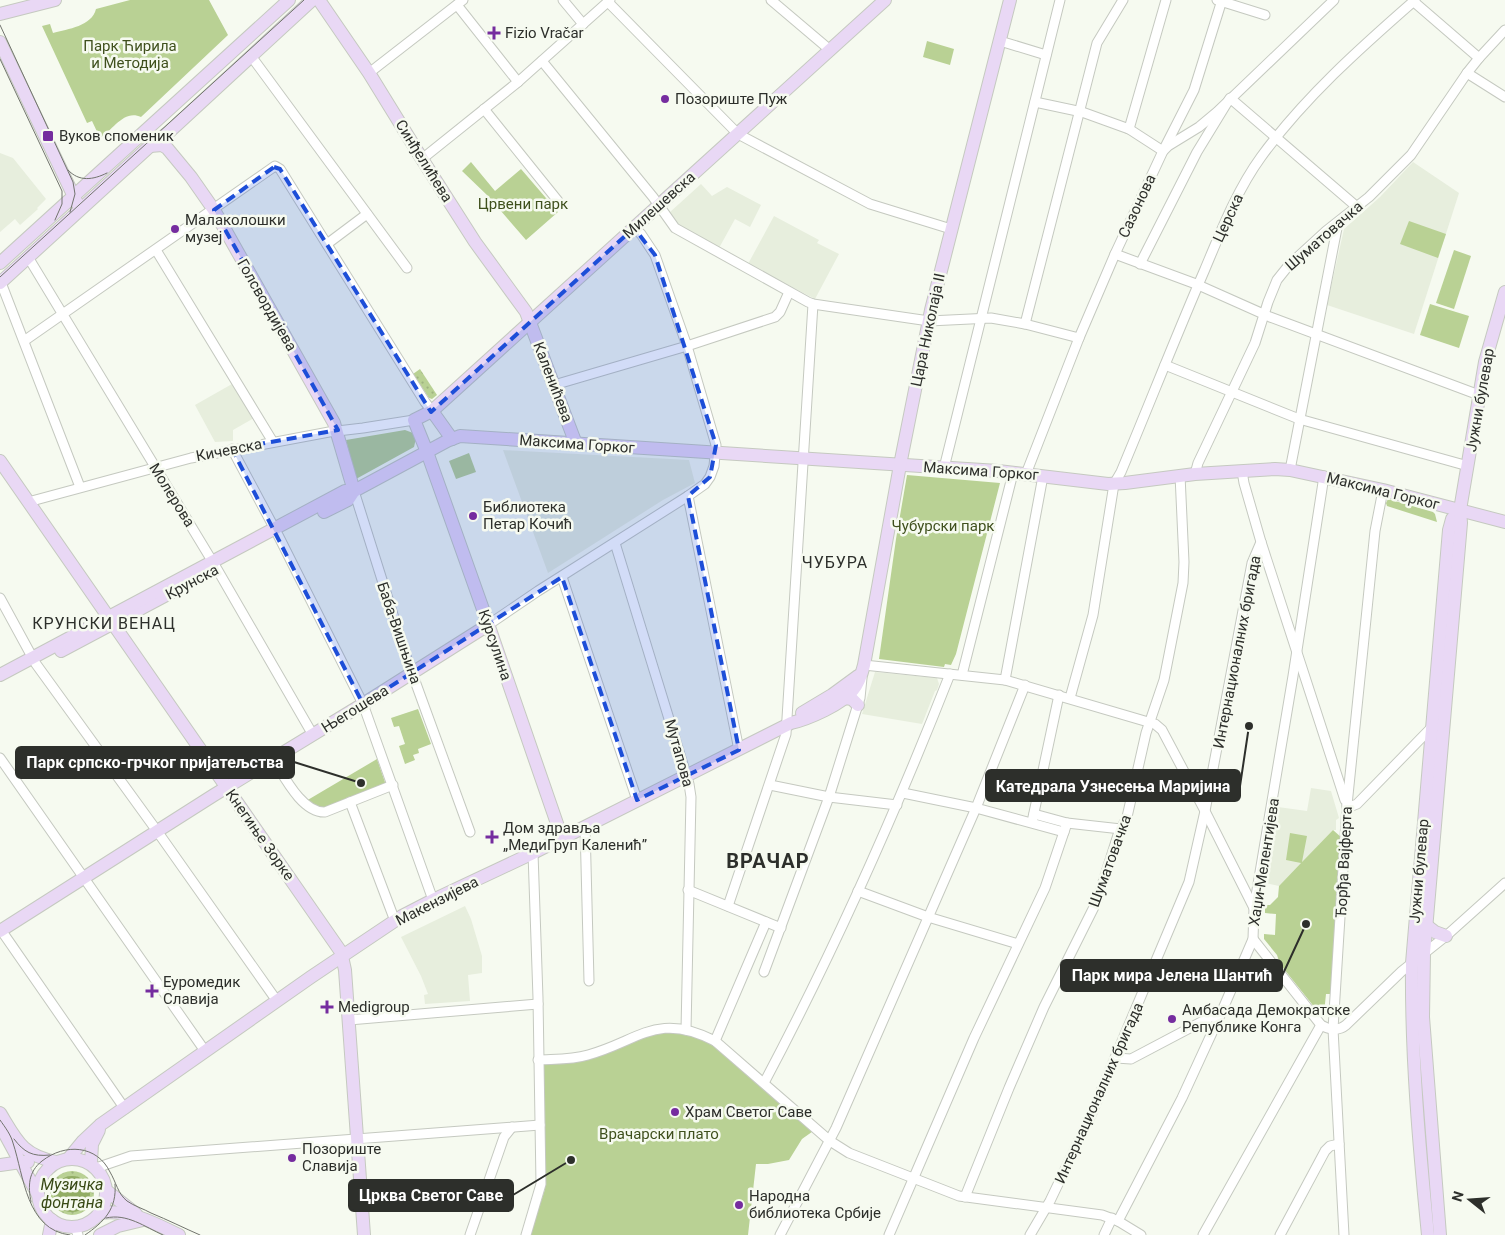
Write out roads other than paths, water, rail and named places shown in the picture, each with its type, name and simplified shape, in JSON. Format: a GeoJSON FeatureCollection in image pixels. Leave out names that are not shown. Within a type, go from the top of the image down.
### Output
{"type":"FeatureCollection","features":[{"type":"Feature","properties":{"kind":"main road"},"geometry":{"type":"LineString","coordinates":[[0,14],[55,0]]}},
{"type":"Feature","properties":{"kind":"main road"},"geometry":{"type":"LineString","coordinates":[[0,263],[288,0]]}},
{"type":"Feature","properties":{"kind":"main road"},"geometry":{"type":"LineString","coordinates":[[0,281],[28,258],[150,146],[170,131],[312,0]]}},
{"type":"Feature","properties":{"kind":"main road","name":"Синђелићева"},"geometry":{"type":"LineString","coordinates":[[320,0],[369,73],[475,242],[526,312],[530,321]]}},
{"type":"Feature","properties":{"kind":"main road","name":"Милешевска"},"geometry":{"type":"LineString","coordinates":[[432,411],[885,0]]}},
{"type":"Feature","properties":{"kind":"main road","name":"Цара Николаја II"},"geometry":{"type":"LineString","coordinates":[[863,669],[900,465],[929,321],[1010,0]]}},
{"type":"Feature","properties":{"kind":"main road"},"geometry":{"type":"LineString","coordinates":[[1,46],[80,210]]}},
{"type":"Feature","properties":{"kind":"main road","name":"Голсвордијева"},"geometry":{"type":"LineString","coordinates":[[150,146],[162,145],[167,148],[191,177],[214,210],[337,431]]}},
{"type":"Feature","properties":{"kind":"main road","name":"Јужни булевар"},"geometry":{"type":"LineString","coordinates":[[1440,1235],[1423,1017],[1424,953],[1461,523],[1460,510],[1489,345],[1505,292]]}},
{"type":"Feature","properties":{"kind":"main road","name":"Каленићева"},"geometry":{"type":"LineString","coordinates":[[530,321],[576,444]]}},
{"type":"Feature","properties":{"kind":"main road"},"geometry":{"type":"LineString","coordinates":[[432,411],[452,439]]}},
{"type":"Feature","properties":{"kind":"main road","name":"Кичевска"},"geometry":{"type":"LineString","coordinates":[[414,420],[432,411]]}},
{"type":"Feature","properties":{"kind":"main road","name":"Курсулина"},"geometry":{"type":"LineString","coordinates":[[414,420],[427,452],[562,838]]}},
{"type":"Feature","properties":{"kind":"main road","name":"Баба-Вишњина"},"geometry":{"type":"LineString","coordinates":[[337,431],[354,491]]}},
{"type":"Feature","properties":{"kind":"main road","name":"Максима Горког"},"geometry":{"type":"LineString","coordinates":[[452,439],[460,436],[716,454],[803,458],[1026,474],[1114,484],[1180,475],[1275,469],[1290,470],[1383,490],[1505,522]]}},
{"type":"Feature","properties":{"kind":"main road","name":"Крунска"},"geometry":{"type":"LineString","coordinates":[[0,675],[34,661],[276,532],[348,500],[354,491],[452,439]]}},
{"type":"Feature","properties":{"kind":"main road","name":"Кнегиње Зорке"},"geometry":{"type":"LineString","coordinates":[[0,461],[339,949],[345,970],[364,1235]]}},
{"type":"Feature","properties":{"kind":"main road","name":"Јужни булевар"},"geometry":{"type":"LineString","coordinates":[[1428,1235],[1414,1064],[1412,963],[1449,527],[1452,519],[1460,510]]}},
{"type":"Feature","properties":{"kind":"main road","name":"Његошева"},"geometry":{"type":"LineString","coordinates":[[0,931],[83,877],[488,625]]}},
{"type":"Feature","properties":{"kind":"main road","name":"Крунска"},"geometry":{"type":"LineString","coordinates":[[0,684],[34,661]]}},
{"type":"Feature","properties":{"kind":"main road","name":"Макензијева"},"geometry":{"type":"LineString","coordinates":[[789,725],[801,713],[832,695],[863,669]]}},
{"type":"Feature","properties":{"kind":"main road","name":"Макензијева"},"geometry":{"type":"LineString","coordinates":[[69,1158],[83,1140],[124,1108],[395,921],[433,900],[533,853],[789,725],[823,711],[845,698],[854,690],[863,669]]}},
{"type":"Feature","properties":{"kind":"main road"},"geometry":{"type":"LineString","coordinates":[[845,698],[852,699],[858,705]]}},
{"type":"Feature","properties":{"kind":"main road"},"geometry":{"type":"LineString","coordinates":[[1426,925],[1435,932],[1446,936]]}},
{"type":"Feature","properties":{"kind":"main road"},"geometry":{"type":"LineString","coordinates":[[0,1113],[20,1145],[36,1156],[53,1164]]}},
{"type":"Feature","properties":{"kind":"main road","name":"Макензијева"},"geometry":{"type":"LineString","coordinates":[[93,1165],[90,1151],[93,1140],[108,1121]]}},
{"type":"Feature","properties":{"kind":"main road"},"geometry":{"type":"LineString","coordinates":[[0,1125],[21,1162],[38,1195],[42,1209],[52,1220],[77,1232],[100,1213],[106,1201],[107,1191],[104,1178],[93,1165],[82,1159],[69,1158],[53,1164],[21,1162],[0,1165]]}},
{"type":"Feature","properties":{"kind":"main road"},"geometry":{"type":"LineString","coordinates":[[0,1165],[8,1155],[11,1144]]}},
{"type":"Feature","properties":{"kind":"main road"},"geometry":{"type":"LineString","coordinates":[[38,1195],[41,1178],[53,1164]]}},
{"type":"Feature","properties":{"kind":"main road"},"geometry":{"type":"LineString","coordinates":[[0,1165],[28,1178]]}},
{"type":"Feature","properties":{"kind":"main road"},"geometry":{"type":"LineString","coordinates":[[107,1191],[141,1218]]}},
{"type":"Feature","properties":{"kind":"main road"},"geometry":{"type":"LineString","coordinates":[[100,1213],[116,1211],[141,1218],[179,1235]]}},
{"type":"Feature","properties":{"kind":"main road"},"geometry":{"type":"LineString","coordinates":[[100,1235],[141,1218]]}},
{"type":"Feature","properties":{"kind":"main road"},"geometry":{"type":"LineString","coordinates":[[49,1235],[52,1220]]}},
{"type":"Feature","properties":{"kind":"street"},"geometry":{"type":"LineString","coordinates":[[563,0],[583,24]]}},
{"type":"Feature","properties":{"kind":"street"},"geometry":{"type":"LineString","coordinates":[[771,0],[830,50]]}},
{"type":"Feature","properties":{"kind":"street"},"geometry":{"type":"LineString","coordinates":[[944,468],[1060,0]]}},
{"type":"Feature","properties":{"kind":"street"},"geometry":{"type":"LineString","coordinates":[[1025,324],[1098,39],[1123,0]]}},
{"type":"Feature","properties":{"kind":"street"},"geometry":{"type":"LineString","coordinates":[[1129,129],[1166,0]]}},
{"type":"Feature","properties":{"kind":"street"},"geometry":{"type":"LineString","coordinates":[[1035,102],[1080,111],[1129,129],[1162,151],[1218,112],[1230,98],[1334,0]]}},
{"type":"Feature","properties":{"kind":"street"},"geometry":{"type":"LineString","coordinates":[[422,159],[542,62],[609,1],[738,134],[870,204],[951,229]]}},
{"type":"Feature","properties":{"kind":"street"},"geometry":{"type":"LineString","coordinates":[[1220,1],[1265,15]]}},
{"type":"Feature","properties":{"kind":"street","name":"Сазонова"},"geometry":{"type":"LineString","coordinates":[[1026,474],[1079,338],[1115,254],[1162,151],[1194,90],[1220,1]]}},
{"type":"Feature","properties":{"kind":"street"},"geometry":{"type":"LineString","coordinates":[[1414,1],[1479,58]]}},
{"type":"Feature","properties":{"kind":"street","name":"Церска"},"geometry":{"type":"LineString","coordinates":[[1070,698],[1093,615],[1114,484],[1121,472],[1198,285],[1241,191],[1260,158],[1348,59],[1414,1]]}},
{"type":"Feature","properties":{"kind":"street"},"geometry":{"type":"LineString","coordinates":[[369,73],[460,2],[518,82]]}},
{"type":"Feature","properties":{"kind":"street","name":"Шуматовачка"},"geometry":{"type":"LineString","coordinates":[[1195,474],[1198,463],[1255,344],[1271,292],[1281,274],[1326,231],[1357,207],[1411,155],[1467,73],[1505,30]]}},
{"type":"Feature","properties":{"kind":"street"},"geometry":{"type":"LineString","coordinates":[[1000,41],[1046,55]]}},
{"type":"Feature","properties":{"kind":"street"},"geometry":{"type":"LineString","coordinates":[[250,56],[407,268]]}},
{"type":"Feature","properties":{"kind":"street"},"geometry":{"type":"LineString","coordinates":[[542,62],[679,232],[789,292],[813,304],[929,321],[982,317],[1025,324],[1079,338]]}},
{"type":"Feature","properties":{"kind":"street"},"geometry":{"type":"LineString","coordinates":[[1467,73],[1505,97]]}},
{"type":"Feature","properties":{"kind":"street"},"geometry":{"type":"LineString","coordinates":[[1230,98],[1357,207]]}},
{"type":"Feature","properties":{"kind":"street"},"geometry":{"type":"LineString","coordinates":[[1140,264],[1197,152],[1230,98]]}},
{"type":"Feature","properties":{"kind":"street"},"geometry":{"type":"LineString","coordinates":[[484,109],[558,200]]}},
{"type":"Feature","properties":{"kind":"street"},"geometry":{"type":"LineString","coordinates":[[24,342],[274,167],[280,169],[432,411]]}},
{"type":"Feature","properties":{"kind":"street"},"geometry":{"type":"LineString","coordinates":[[327,244],[367,214]]}},
{"type":"Feature","properties":{"kind":"street"},"geometry":{"type":"LineString","coordinates":[[1290,470],[1338,223]]}},
{"type":"Feature","properties":{"kind":"street"},"geometry":{"type":"LineString","coordinates":[[634,228],[641,234],[655,255],[687,346],[716,445],[716,454]]}},
{"type":"Feature","properties":{"kind":"street"},"geometry":{"type":"LineString","coordinates":[[156,250],[273,442]]}},
{"type":"Feature","properties":{"kind":"street"},"geometry":{"type":"LineString","coordinates":[[1115,254],[1198,285],[1264,314],[1479,396]]}},
{"type":"Feature","properties":{"kind":"street","name":"Молерова"},"geometry":{"type":"LineString","coordinates":[[28,258],[64,315],[154,468],[215,565],[313,735]]}},
{"type":"Feature","properties":{"kind":"street"},"geometry":{"type":"LineString","coordinates":[[0,281],[80,487]]}},
{"type":"Feature","properties":{"kind":"street"},"geometry":{"type":"LineString","coordinates":[[554,385],[687,346],[775,316],[780,312],[789,292]]}},
{"type":"Feature","properties":{"kind":"street"},"geometry":{"type":"LineString","coordinates":[[728,906],[789,725],[813,304]]}},
{"type":"Feature","properties":{"kind":"street"},"geometry":{"type":"LineString","coordinates":[[1165,365],[1299,419],[1468,466]]}},
{"type":"Feature","properties":{"kind":"street","name":"Кичевска"},"geometry":{"type":"LineString","coordinates":[[28,502],[191,458],[337,431],[414,420]]}},
{"type":"Feature","properties":{"kind":"street"},"geometry":{"type":"LineString","coordinates":[[232,450],[276,532],[363,704],[433,900]]}},
{"type":"Feature","properties":{"kind":"street","name":"Његошева"},"geometry":{"type":"LineString","coordinates":[[488,625],[704,484],[710,478],[714,468],[716,454]]}},
{"type":"Feature","properties":{"kind":"street"},"geometry":{"type":"LineString","coordinates":[[1242,471],[1261,542],[1347,805],[1357,804],[1432,727]]}},
{"type":"Feature","properties":{"kind":"street"},"geometry":{"type":"LineString","coordinates":[[962,675],[1013,473]]}},
{"type":"Feature","properties":{"kind":"street","name":"Шуматовачка"},"geometry":{"type":"LineString","coordinates":[[965,1197],[1044,1007],[1097,901],[1121,830],[1128,817],[1150,721],[1164,680],[1184,573],[1180,475]]}},
{"type":"Feature","properties":{"kind":"street"},"geometry":{"type":"LineString","coordinates":[[1005,680],[1043,476]]}},
{"type":"Feature","properties":{"kind":"street","name":"Хаџи-Мелентијева"},"geometry":{"type":"LineString","coordinates":[[1104,1235],[1115,1220],[1182,1098],[1253,939],[1254,908],[1324,476]]}},
{"type":"Feature","properties":{"kind":"street","name":"Ђорђа Вајферта"},"geometry":{"type":"LineString","coordinates":[[1344,1235],[1333,1029],[1347,805],[1371,564],[1383,490]]}},
{"type":"Feature","properties":{"kind":"street","name":"Баба-Вишњина"},"geometry":{"type":"LineString","coordinates":[[354,491],[382,585],[470,832]]}},
{"type":"Feature","properties":{"kind":"street"},"geometry":{"type":"LineString","coordinates":[[688,496],[739,750]]}},
{"type":"Feature","properties":{"kind":"street","name":"Интернационалних бригада"},"geometry":{"type":"LineString","coordinates":[[1030,1235],[1047,1207],[1091,1115],[1189,882],[1205,811],[1252,563],[1261,542]]}},
{"type":"Feature","properties":{"kind":"street","name":"Мутапова"},"geometry":{"type":"LineString","coordinates":[[615,543],[687,776],[691,797],[686,1030]]}},
{"type":"Feature","properties":{"kind":"street"},"geometry":{"type":"LineString","coordinates":[[562,577],[637,800]]}},
{"type":"Feature","properties":{"kind":"street"},"geometry":{"type":"LineString","coordinates":[[0,598],[34,661],[277,1001]]}},
{"type":"Feature","properties":{"kind":"street"},"geometry":{"type":"LineString","coordinates":[[764,972],[829,797],[862,690],[863,669],[950,674],[1005,680],[1150,721],[1162,730],[1254,908]]}},
{"type":"Feature","properties":{"kind":"street"},"geometry":{"type":"LineString","coordinates":[[764,1083],[827,959],[903,793],[950,674]]}},
{"type":"Feature","properties":{"kind":"street"},"geometry":{"type":"LineString","coordinates":[[780,1235],[830,1141],[976,808],[1025,685]]}},
{"type":"Feature","properties":{"kind":"street"},"geometry":{"type":"LineString","coordinates":[[1033,818],[1059,695]]}},
{"type":"Feature","properties":{"kind":"street"},"geometry":{"type":"LineString","coordinates":[[0,758],[206,1051]]}},
{"type":"Feature","properties":{"kind":"street"},"geometry":{"type":"LineString","coordinates":[[273,759],[300,800],[319,812],[325,812],[393,786]]}},
{"type":"Feature","properties":{"kind":"street"},"geometry":{"type":"LineString","coordinates":[[770,785],[829,797],[897,805]]}},
{"type":"Feature","properties":{"kind":"street"},"geometry":{"type":"LineString","coordinates":[[903,793],[1033,818],[1065,827],[1121,830]]}},
{"type":"Feature","properties":{"kind":"street"},"geometry":{"type":"LineString","coordinates":[[350,802],[395,921]]}},
{"type":"Feature","properties":{"kind":"street"},"geometry":{"type":"LineString","coordinates":[[586,826],[589,981]]}},
{"type":"Feature","properties":{"kind":"street"},"geometry":{"type":"LineString","coordinates":[[889,1235],[974,1038],[1045,888],[1065,827]]}},
{"type":"Feature","properties":{"kind":"street"},"geometry":{"type":"LineString","coordinates":[[526,1235],[540,1189],[538,1004],[533,853]]}},
{"type":"Feature","properties":{"kind":"street"},"geometry":{"type":"LineString","coordinates":[[1253,939],[1321,1025],[1333,1029],[1343,1027],[1412,963],[1446,936],[1505,883]]}},
{"type":"Feature","properties":{"kind":"street"},"geometry":{"type":"LineString","coordinates":[[688,890],[781,928]]}},
{"type":"Feature","properties":{"kind":"street"},"geometry":{"type":"LineString","coordinates":[[858,891],[928,916],[1018,944]]}},
{"type":"Feature","properties":{"kind":"street"},"geometry":{"type":"LineString","coordinates":[[715,1041],[766,922]]}},
{"type":"Feature","properties":{"kind":"street"},"geometry":{"type":"LineString","coordinates":[[0,931],[124,1108]]}},
{"type":"Feature","properties":{"kind":"street"},"geometry":{"type":"LineString","coordinates":[[349,1020],[538,1004]]}},
{"type":"Feature","properties":{"kind":"street"},"geometry":{"type":"LineString","coordinates":[[1116,1058],[1131,1059],[1222,1011]]}},
{"type":"Feature","properties":{"kind":"street"},"geometry":{"type":"LineString","coordinates":[[1321,1025],[1328,1024],[1334,1018],[1338,1024],[1346,1025]]}},
{"type":"Feature","properties":{"kind":"street"},"geometry":{"type":"LineString","coordinates":[[1202,1235],[1321,1025]]}},
{"type":"Feature","properties":{"kind":"street"},"geometry":{"type":"LineString","coordinates":[[538,1060],[587,1056],[653,1030],[672,1028],[686,1030],[715,1041],[830,1141],[849,1153],[965,1197],[1091,1213],[1115,1220],[1141,1235]]}},
{"type":"Feature","properties":{"kind":"street"},"geometry":{"type":"LineString","coordinates":[[93,1165],[131,1156],[540,1125]]}},
{"type":"Feature","properties":{"kind":"street"},"geometry":{"type":"LineString","coordinates":[[470,1235],[504,1138],[512,1127]]}},
{"type":"Feature","properties":{"kind":"street"},"geometry":{"type":"LineString","coordinates":[[495,1128],[500,1131],[504,1138]]}},
{"type":"Feature","properties":{"kind":"street"},"geometry":{"type":"LineString","coordinates":[[1280,1235],[1325,1151],[1330,1146],[1339,1144]]}},
{"type":"Feature","properties":{"kind":"water","name":"Музичка фонтана"},"geometry":{"type":"Polygon","coordinates":[[[72,1176],[79,1177],[85,1181],[89,1187],[89,1201],[85,1207],[79,1211],[72,1212],[65,1211],[59,1207],[55,1201],[54,1194],[55,1187],[59,1181],[65,1177],[72,1176]]]}},
{"type":"Feature","properties":{"kind":"tram line"},"geometry":{"type":"LineString","coordinates":[[0,277],[304,0]]}},
{"type":"Feature","properties":{"kind":"tram line"},"geometry":{"type":"LineString","coordinates":[[0,25],[73,182],[75,194],[70,212]]}},
{"type":"Feature","properties":{"kind":"tram line"},"geometry":{"type":"LineString","coordinates":[[0,59],[62,191],[62,204],[55,220]]}},
{"type":"Feature","properties":{"kind":"tram line"},"geometry":{"type":"LineString","coordinates":[[68,170],[77,177],[86,179],[107,173]]}},
{"type":"Feature","properties":{"kind":"tram line"},"geometry":{"type":"LineString","coordinates":[[0,1120],[12,1140],[24,1185],[29,1200],[36,1212],[44,1223],[55,1231],[70,1235]]}},
{"type":"Feature","properties":{"kind":"tram line"},"geometry":{"type":"LineString","coordinates":[[14,1139],[29,1153],[50,1155]]}},
{"type":"Feature","properties":{"kind":"tram line"},"geometry":{"type":"LineString","coordinates":[[31,1202],[30,1180],[37,1165],[60,1151],[80,1150],[97,1156],[104,1163],[119,1191],[127,1201],[200,1235]]}},
{"type":"Feature","properties":{"kind":"tram line"},"geometry":{"type":"LineString","coordinates":[[85,1235],[108,1214],[114,1201],[115,1184]]}},
{"type":"Feature","properties":{"kind":"tram line"},"geometry":{"type":"LineString","coordinates":[[106,1218],[121,1217],[129,1219],[163,1235]]}},
{"type":"Feature","properties":{"kind":"place","name":"Fizio Vračar"},"geometry":{"type":"Point","coordinates":[494,33]}},
{"type":"Feature","properties":{"kind":"place","name":"Позориште Пуж"},"geometry":{"type":"Point","coordinates":[665,99]}},
{"type":"Feature","properties":{"kind":"place","name":"Вуков споменик"},"geometry":{"type":"Point","coordinates":[48,136]}},
{"type":"Feature","properties":{"kind":"place","name":"Малаколошки музеј"},"geometry":{"type":"Point","coordinates":[175,229]}},
{"type":"Feature","properties":{"kind":"place","name":"Библиотека Петар Кочић"},"geometry":{"type":"Point","coordinates":[473,516]}},
{"type":"Feature","properties":{"kind":"place","name":"Катедрала Узнесења Маријина"},"geometry":{"type":"Point","coordinates":[1249,726]}},
{"type":"Feature","properties":{"kind":"place","name":"Парк српско-грчког пријатељства"},"geometry":{"type":"Point","coordinates":[361,783]}},
{"type":"Feature","properties":{"kind":"place","name":"Дом здравља „МедиГруп Каленић”"},"geometry":{"type":"Point","coordinates":[492,837]}},
{"type":"Feature","properties":{"kind":"place","name":"Парк мира Јелена Шантић"},"geometry":{"type":"Point","coordinates":[1306,924]}},
{"type":"Feature","properties":{"kind":"place","name":"Еуромедик Славија"},"geometry":{"type":"Point","coordinates":[152,991]}},
{"type":"Feature","properties":{"kind":"place","name":"Medigroup"},"geometry":{"type":"Point","coordinates":[327,1007]}},
{"type":"Feature","properties":{"kind":"place","name":"Амбасада Демократске Републике Конга"},"geometry":{"type":"Point","coordinates":[1172,1019]}},
{"type":"Feature","properties":{"kind":"place","name":"Храм Светог Саве"},"geometry":{"type":"Point","coordinates":[675,1112]}},
{"type":"Feature","properties":{"kind":"place","name":"Позориште Славија"},"geometry":{"type":"Point","coordinates":[292,1158]}},
{"type":"Feature","properties":{"kind":"place","name":"Црква Светог Саве"},"geometry":{"type":"Point","coordinates":[571,1160]}},
{"type":"Feature","properties":{"kind":"place","name":"Народна библиотека Србије"},"geometry":{"type":"Point","coordinates":[739,1205]}},
{"type":"Feature","properties":{"kind":"district","name":"ЧУБУРА"},"geometry":{"type":"Point","coordinates":[835,562]}},
{"type":"Feature","properties":{"kind":"district","name":"КРУНСКИ ВЕНАЦ"},"geometry":{"type":"Point","coordinates":[104,623]}},
{"type":"Feature","properties":{"kind":"district","name":"ВРАЧАР"},"geometry":{"type":"Point","coordinates":[768,861]}},
{"type":"Feature","properties":{"kind":"park label","name":"Парк Ћирила и Методија"},"geometry":{"type":"Point","coordinates":[130,54]}},
{"type":"Feature","properties":{"kind":"park label","name":"Црвени парк"},"geometry":{"type":"Point","coordinates":[523,204]}},
{"type":"Feature","properties":{"kind":"park label","name":"Чубурски парк"},"geometry":{"type":"Point","coordinates":[943,526]}},
{"type":"Feature","properties":{"kind":"park label","name":"Врачарски плато"},"geometry":{"type":"Point","coordinates":[659,1134]}}]}
